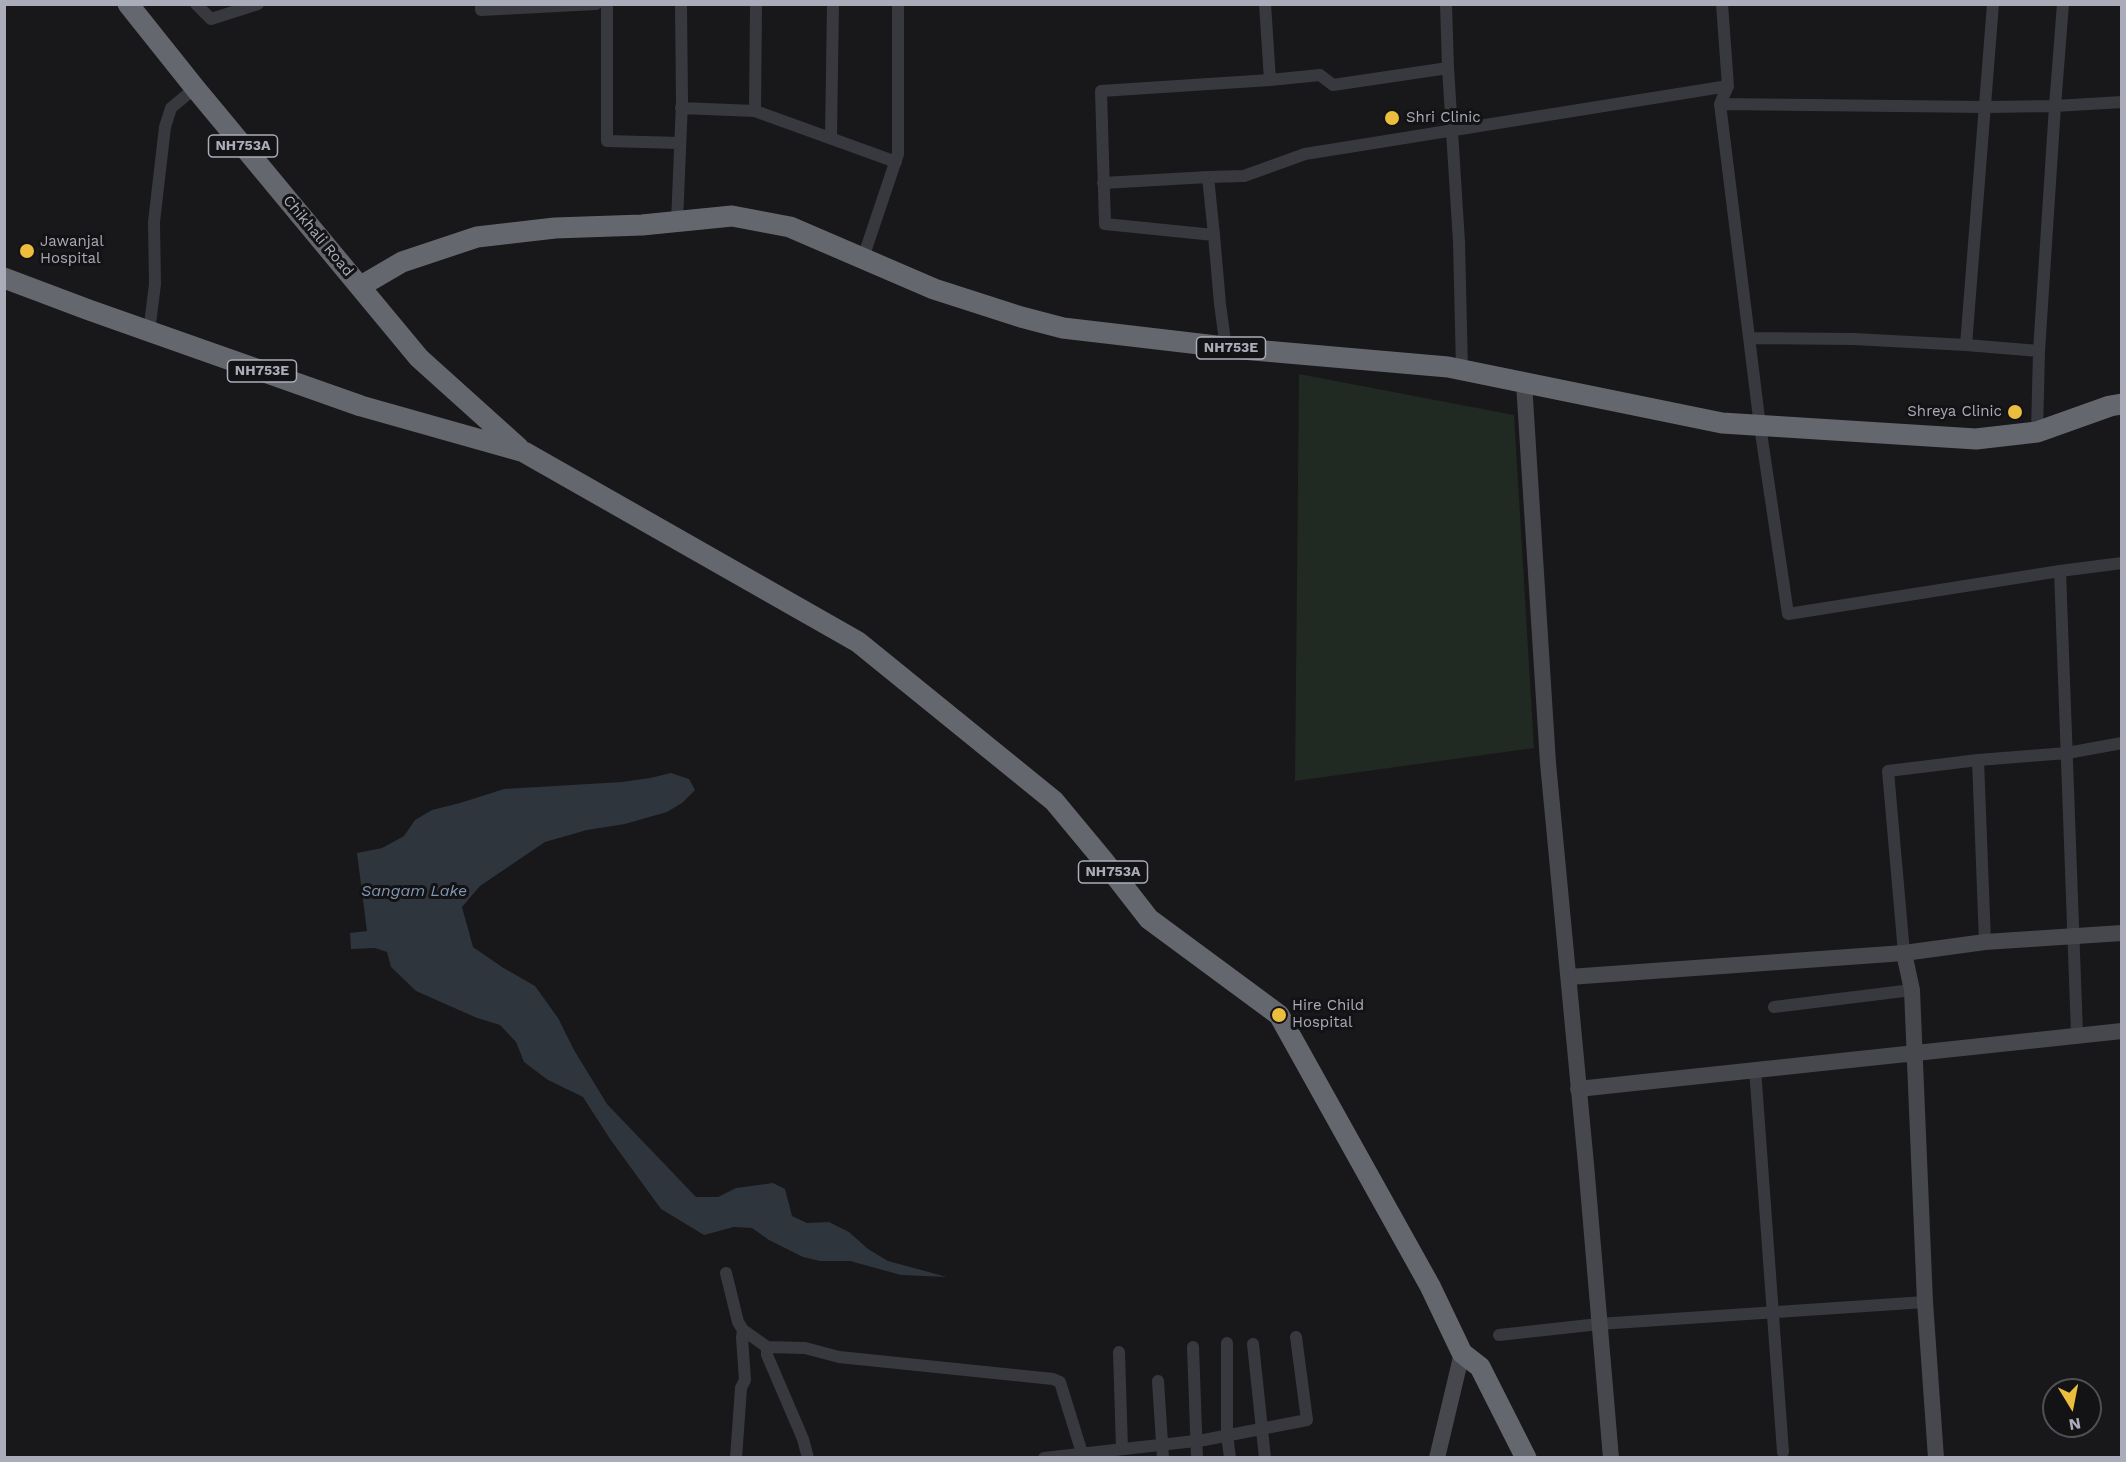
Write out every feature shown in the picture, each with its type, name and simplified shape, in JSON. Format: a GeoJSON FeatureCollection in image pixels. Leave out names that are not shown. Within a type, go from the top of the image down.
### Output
{"type":"FeatureCollection","features":[{"type":"Feature","properties":{"kind":"highway","name":"Chikhali Road"},"geometry":{"type":"LineString","coordinates":[[128,4],[419,358],[524,452]]}},
{"type":"Feature","properties":{"kind":"highway","name":"NH753E"},"geometry":{"type":"LineString","coordinates":[[361,286],[402,262],[477,237],[555,228],[642,225],[732,216],[790,227],[934,289],[1063,328],[1226,348],[1462,370],[1722,423],[1976,439],[2037,432],[2121,404]]}},
{"type":"Feature","properties":{"kind":"highway","name":"NH753E"},"geometry":{"type":"LineString","coordinates":[[4,278],[149,332],[361,406],[524,452]]}},
{"type":"Feature","properties":{"kind":"highway","name":"NH753A"},"geometry":{"type":"LineString","coordinates":[[524,452],[858,642],[1054,801],[1149,919],[1279,1016],[1430,1286],[1462,1353],[1480,1367],[1526,1458]]}},
{"type":"Feature","properties":{"kind":"street"},"geometry":{"type":"LineString","coordinates":[[196,4],[211,19],[258,4]]}},
{"type":"Feature","properties":{"kind":"street"},"geometry":{"type":"LineString","coordinates":[[481,4],[481,10],[596,4]]}},
{"type":"Feature","properties":{"kind":"street"},"geometry":{"type":"LineString","coordinates":[[607,4],[607,141],[680,143]]}},
{"type":"Feature","properties":{"kind":"street"},"geometry":{"type":"LineString","coordinates":[[677,222],[681,108],[681,4]]}},
{"type":"Feature","properties":{"kind":"street"},"geometry":{"type":"LineString","coordinates":[[755,111],[756,4]]}},
{"type":"Feature","properties":{"kind":"street"},"geometry":{"type":"LineString","coordinates":[[831,138],[833,4]]}},
{"type":"Feature","properties":{"kind":"street"},"geometry":{"type":"LineString","coordinates":[[863,258],[898,154],[898,4]]}},
{"type":"Feature","properties":{"kind":"street"},"geometry":{"type":"LineString","coordinates":[[1264,4],[1270,80]]}},
{"type":"Feature","properties":{"kind":"street"},"geometry":{"type":"LineString","coordinates":[[1446,4],[1459,242],[1462,370]]}},
{"type":"Feature","properties":{"kind":"street"},"geometry":{"type":"LineString","coordinates":[[1722,4],[1728,86],[1720,104],[1760,426],[1788,614],[2121,563]]}},
{"type":"Feature","properties":{"kind":"street"},"geometry":{"type":"LineString","coordinates":[[1966,345],[1993,4]]}},
{"type":"Feature","properties":{"kind":"street"},"geometry":{"type":"LineString","coordinates":[[2037,432],[2039,351],[2063,4]]}},
{"type":"Feature","properties":{"kind":"street"},"geometry":{"type":"LineString","coordinates":[[1214,235],[1105,224],[1101,91],[1320,75],[1333,85],[1448,68]]}},
{"type":"Feature","properties":{"kind":"street"},"geometry":{"type":"LineString","coordinates":[[1103,183],[1244,176],[1305,154],[1728,86]]}},
{"type":"Feature","properties":{"kind":"street"},"geometry":{"type":"LineString","coordinates":[[149,332],[155,284],[154,222],[165,128],[171,108],[195,88]]}},
{"type":"Feature","properties":{"kind":"street"},"geometry":{"type":"LineString","coordinates":[[1720,104],[1986,107],[2121,102]]}},
{"type":"Feature","properties":{"kind":"street"},"geometry":{"type":"LineString","coordinates":[[681,108],[755,111],[896,162]]}},
{"type":"Feature","properties":{"kind":"street"},"geometry":{"type":"LineString","coordinates":[[1208,177],[1226,348]]}},
{"type":"Feature","properties":{"kind":"street"},"geometry":{"type":"LineString","coordinates":[[1749,338],[1854,339],[2039,351]]}},
{"type":"Feature","properties":{"kind":"street"},"geometry":{"type":"LineString","coordinates":[[1524,383],[1548,763],[1611,1458]]}},
{"type":"Feature","properties":{"kind":"street"},"geometry":{"type":"LineString","coordinates":[[2060,571],[2077,1034]]}},
{"type":"Feature","properties":{"kind":"street"},"geometry":{"type":"LineString","coordinates":[[1936,1458],[1925,1302],[1912,990],[1904,953],[1888,771],[1978,760],[2067,753],[2121,743]]}},
{"type":"Feature","properties":{"kind":"street"},"geometry":{"type":"LineString","coordinates":[[1978,760],[1985,942]]}},
{"type":"Feature","properties":{"kind":"street"},"geometry":{"type":"LineString","coordinates":[[1569,977],[1904,953],[1985,942],[2121,933]]}},
{"type":"Feature","properties":{"kind":"street"},"geometry":{"type":"LineString","coordinates":[[1774,1007],[1912,990]]}},
{"type":"Feature","properties":{"kind":"street"},"geometry":{"type":"LineString","coordinates":[[1578,1089],[2121,1031]]}},
{"type":"Feature","properties":{"kind":"street"},"geometry":{"type":"LineString","coordinates":[[1755,1069],[1783,1452]]}},
{"type":"Feature","properties":{"kind":"street"},"geometry":{"type":"LineString","coordinates":[[726,1273],[738,1322],[743,1330],[766,1347],[805,1348],[839,1357],[1053,1379],[1060,1382],[1082,1453]]}},
{"type":"Feature","properties":{"kind":"street"},"geometry":{"type":"LineString","coordinates":[[1499,1335],[1599,1324],[1925,1302]]}},
{"type":"Feature","properties":{"kind":"street"},"geometry":{"type":"LineString","coordinates":[[736,1458],[741,1388],[745,1380],[743,1330]]}},
{"type":"Feature","properties":{"kind":"street"},"geometry":{"type":"LineString","coordinates":[[1044,1458],[1122,1449],[1162,1451],[1195,1441],[1307,1420],[1296,1337]]}},
{"type":"Feature","properties":{"kind":"street"},"geometry":{"type":"LineString","coordinates":[[1227,1343],[1227,1435],[1230,1458]]}},
{"type":"Feature","properties":{"kind":"street"},"geometry":{"type":"LineString","coordinates":[[1253,1344],[1265,1458]]}},
{"type":"Feature","properties":{"kind":"street"},"geometry":{"type":"LineString","coordinates":[[766,1347],[767,1355],[803,1439],[808,1458]]}},
{"type":"Feature","properties":{"kind":"street"},"geometry":{"type":"LineString","coordinates":[[1193,1347],[1197,1458]]}},
{"type":"Feature","properties":{"kind":"street"},"geometry":{"type":"LineString","coordinates":[[1119,1352],[1122,1449]]}},
{"type":"Feature","properties":{"kind":"street"},"geometry":{"type":"LineString","coordinates":[[1437,1458],[1462,1353]]}},
{"type":"Feature","properties":{"kind":"street"},"geometry":{"type":"LineString","coordinates":[[1158,1381],[1162,1451]]}},
{"type":"Feature","properties":{"kind":"shaded area"},"geometry":{"type":"Polygon","coordinates":[[[1299,374],[1514,415],[1534,748],[1295,781],[1299,374]]]}},
{"type":"Feature","properties":{"kind":"water","name":"Sangam Lake"},"geometry":{"type":"Polygon","coordinates":[[[671,773],[689,779],[695,790],[682,803],[667,812],[545,842],[480,886],[462,907],[473,947],[535,986],[558,1018],[574,1050],[607,1104],[696,1197],[718,1197],[736,1188],[773,1183],[785,1189],[792,1216],[807,1223],[829,1222],[849,1232],[868,1249],[888,1261],[947,1277],[901,1275],[850,1261],[820,1261],[803,1257],[769,1240],[752,1228],[734,1227],[704,1235],[661,1209],[610,1139],[583,1097],[548,1080],[524,1062],[516,1042],[500,1025],[477,1018],[416,991],[391,967],[387,952],[375,948],[351,949],[350,933],[367,931],[357,853],[382,848],[404,836],[415,820],[432,810],[504,789],[622,782],[671,773]]]}},
{"type":"Feature","properties":{"kind":"place","name":"Shri Clinic"},"geometry":{"type":"Point","coordinates":[1392,118]}},
{"type":"Feature","properties":{"kind":"place","name":"Jawanjal Hospital"},"geometry":{"type":"Point","coordinates":[27,251]}},
{"type":"Feature","properties":{"kind":"place","name":"Shreya Clinic"},"geometry":{"type":"Point","coordinates":[2015,412]}},
{"type":"Feature","properties":{"kind":"place","name":"Hire Child Hospital"},"geometry":{"type":"Point","coordinates":[1279,1015]}}]}
